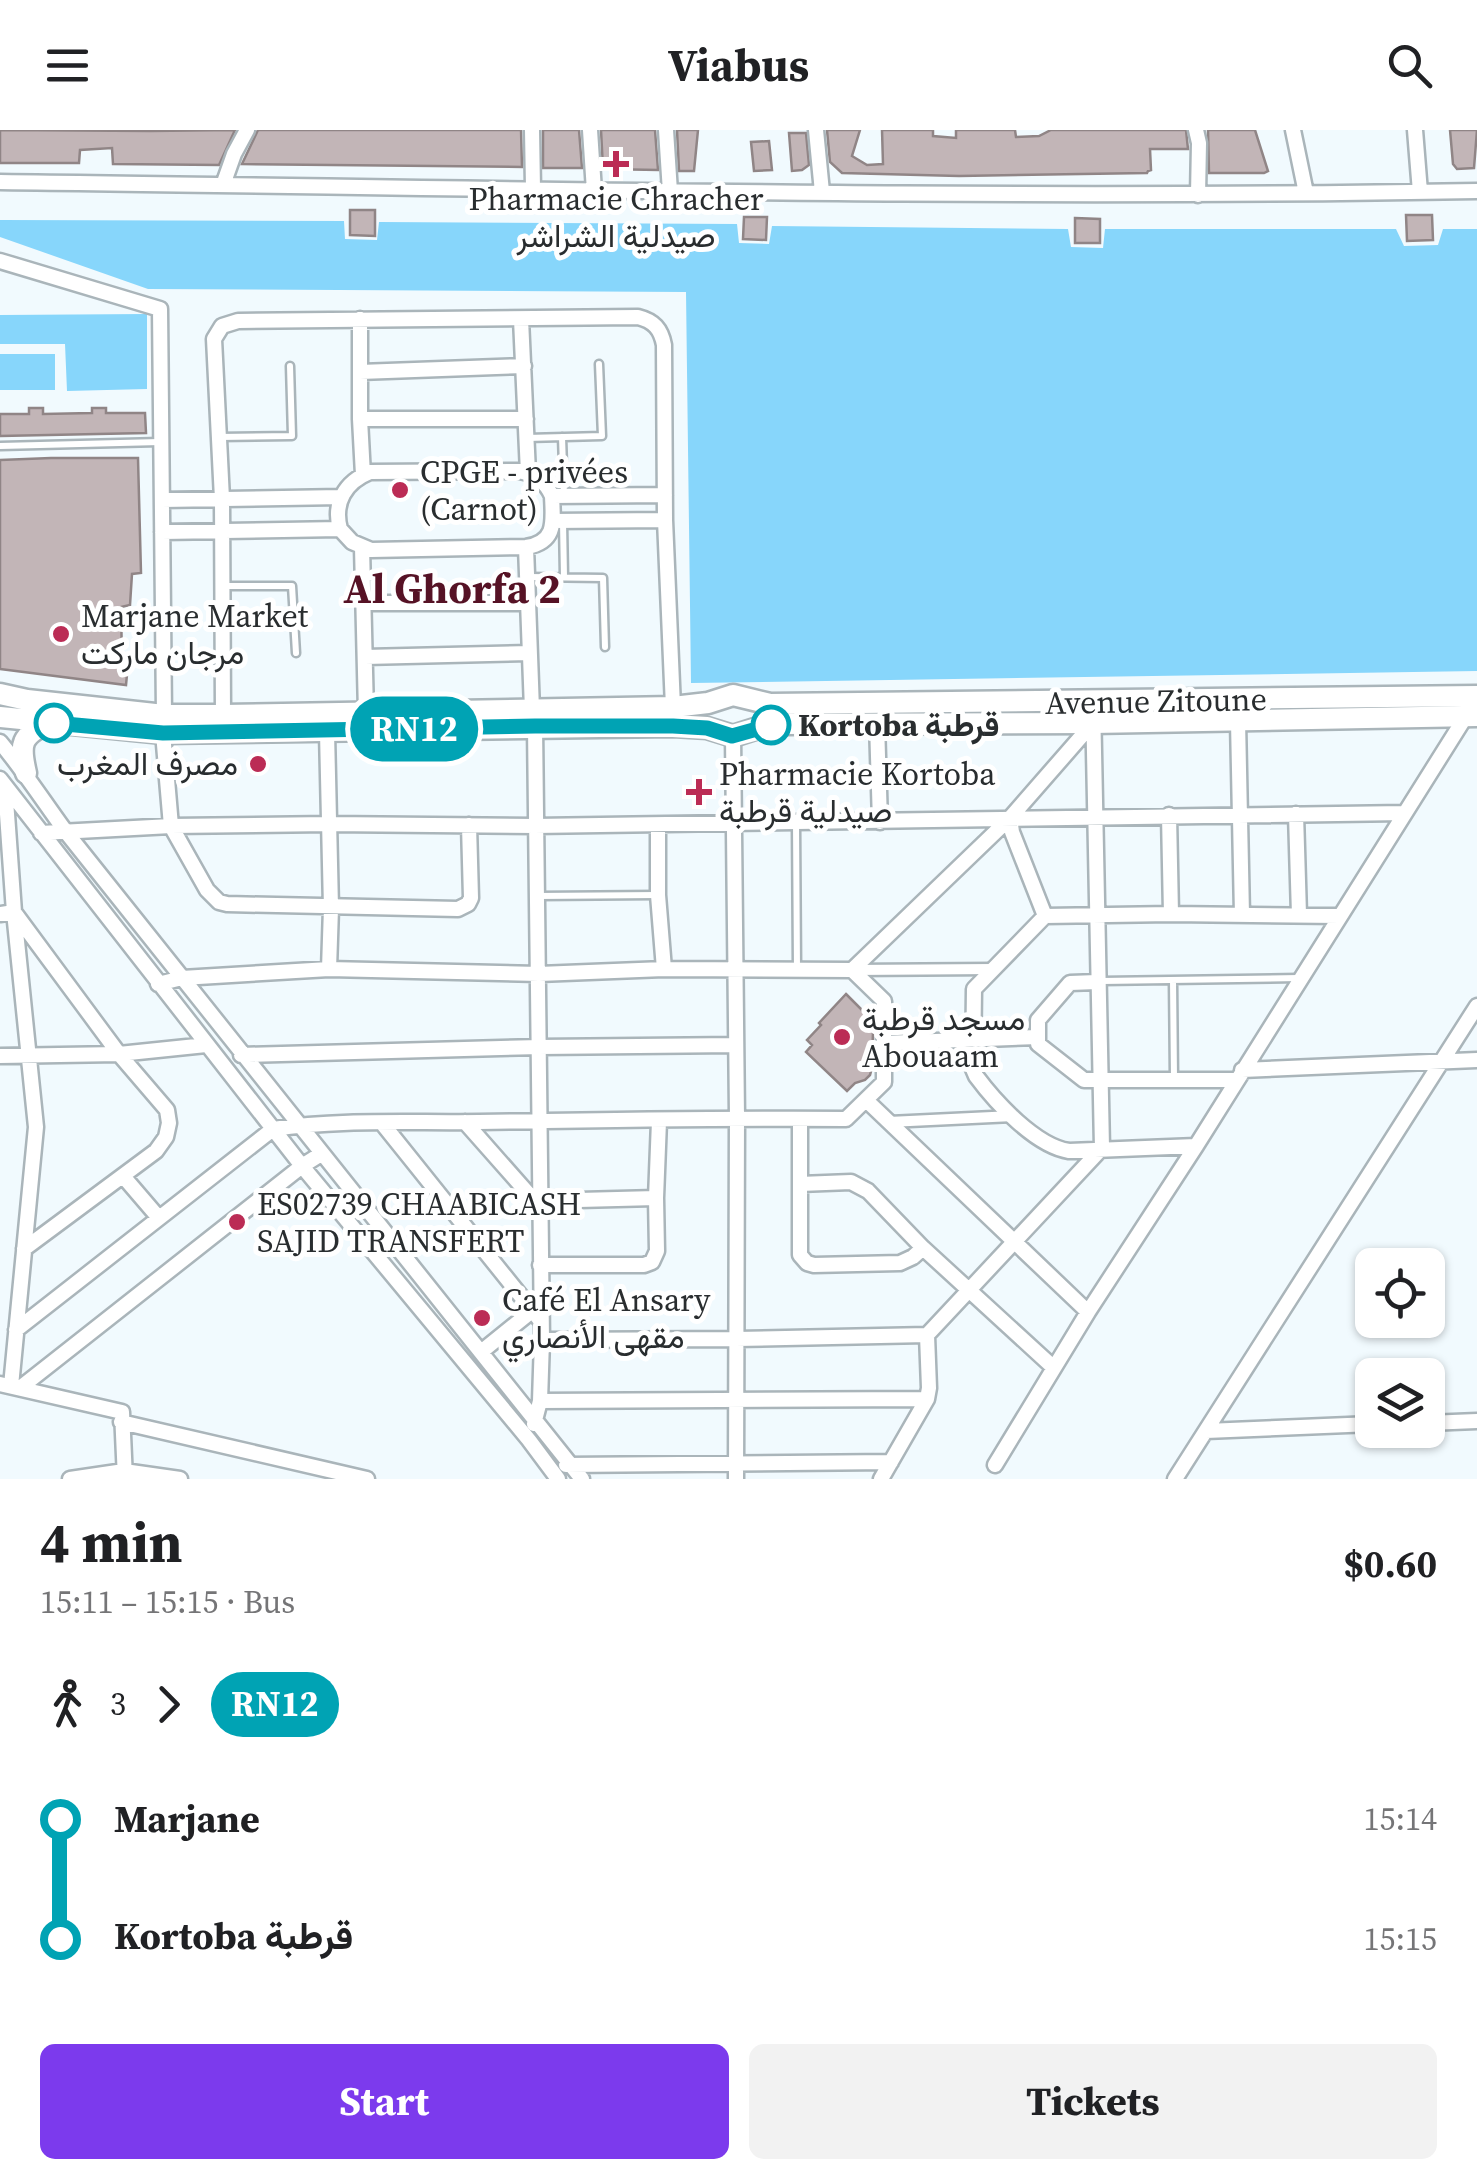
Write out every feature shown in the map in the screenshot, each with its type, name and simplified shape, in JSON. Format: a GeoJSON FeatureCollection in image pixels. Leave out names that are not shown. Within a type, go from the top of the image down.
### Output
{"type":"FeatureCollection","features":[{"type":"Feature","properties":{"kind":"main road","name":"Avenue Zitoune"},"geometry":{"type":"LineString","coordinates":[[0,694],[164,724],[224,715],[366,713],[692,726],[733,733],[771,724],[877,723],[1477,696]]}},
{"type":"Feature","properties":{"kind":"main road","name":"Avenue Zitoune"},"geometry":{"type":"LineString","coordinates":[[0,717],[326,732],[708,703],[730,697],[770,704],[1093,712],[1238,721],[1471,716]]}},
{"type":"Feature","properties":{"kind":"main road"},"geometry":{"type":"LineString","coordinates":[[730,697],[750,705],[753,712],[753,719],[733,733],[716,727],[712,715],[716,703],[730,697]]}},
{"type":"Feature","properties":{"kind":"main road"},"geometry":{"type":"LineString","coordinates":[[26,773],[24,740],[32,730],[50,722]]}},
{"type":"Feature","properties":{"kind":"street"},"geometry":{"type":"LineString","coordinates":[[223,185],[247,130]]}},
{"type":"Feature","properties":{"kind":"street"},"geometry":{"type":"LineString","coordinates":[[532,130],[533,188]]}},
{"type":"Feature","properties":{"kind":"street"},"geometry":{"type":"LineString","coordinates":[[590,130],[594,191]]}},
{"type":"Feature","properties":{"kind":"street"},"geometry":{"type":"LineString","coordinates":[[666,130],[670,192]]}},
{"type":"Feature","properties":{"kind":"street"},"geometry":{"type":"LineString","coordinates":[[816,130],[822,192]]}},
{"type":"Feature","properties":{"kind":"street"},"geometry":{"type":"LineString","coordinates":[[1196,130],[1200,143],[1198,195]]}},
{"type":"Feature","properties":{"kind":"street"},"geometry":{"type":"LineString","coordinates":[[1415,130],[1420,192]]}},
{"type":"Feature","properties":{"kind":"street"},"geometry":{"type":"LineString","coordinates":[[1293,131],[1306,193]]}},
{"type":"Feature","properties":{"kind":"street"},"geometry":{"type":"LineString","coordinates":[[0,182],[1198,195],[1477,189]]}},
{"type":"Feature","properties":{"kind":"street"},"geometry":{"type":"LineString","coordinates":[[0,260],[160,310],[164,724],[172,826],[207,890],[219,902],[240,906],[451,910],[464,907],[471,898],[470,826]]}},
{"type":"Feature","properties":{"kind":"street"},"geometry":{"type":"LineString","coordinates":[[224,715],[222,499],[214,339],[222,326],[238,321],[638,318],[658,329],[664,345],[665,520],[673,706]]}},
{"type":"Feature","properties":{"kind":"street"},"geometry":{"type":"LineString","coordinates":[[360,319],[363,475]]}},
{"type":"Feature","properties":{"kind":"street"},"geometry":{"type":"LineString","coordinates":[[522,319],[528,473]]}},
{"type":"Feature","properties":{"kind":"street"},"geometry":{"type":"LineString","coordinates":[[360,372],[524,366]]}},
{"type":"Feature","properties":{"kind":"street"},"geometry":{"type":"LineString","coordinates":[[360,418],[526,420]]}},
{"type":"Feature","properties":{"kind":"street"},"geometry":{"type":"LineString","coordinates":[[370,472],[528,473],[544,481],[558,496],[558,521],[543,542],[526,547],[370,550],[344,536],[340,529],[337,507],[341,497],[354,480],[370,472]]}},
{"type":"Feature","properties":{"kind":"street"},"geometry":{"type":"LineString","coordinates":[[558,496],[665,495]]}},
{"type":"Feature","properties":{"kind":"street"},"geometry":{"type":"LineString","coordinates":[[162,500],[341,497]]}},
{"type":"Feature","properties":{"kind":"street"},"geometry":{"type":"LineString","coordinates":[[558,521],[665,520]]}},
{"type":"Feature","properties":{"kind":"street"},"geometry":{"type":"LineString","coordinates":[[162,532],[340,529]]}},
{"type":"Feature","properties":{"kind":"street"},"geometry":{"type":"LineString","coordinates":[[362,547],[366,713]]}},
{"type":"Feature","properties":{"kind":"street"},"geometry":{"type":"LineString","coordinates":[[526,547],[534,718],[540,1047],[537,1315],[542,1340],[540,1402],[529,1440]]}},
{"type":"Feature","properties":{"kind":"street"},"geometry":{"type":"LineString","coordinates":[[363,604],[528,603]]}},
{"type":"Feature","properties":{"kind":"street"},"geometry":{"type":"LineString","coordinates":[[365,657],[529,652]]}},
{"type":"Feature","properties":{"kind":"street"},"geometry":{"type":"LineString","coordinates":[[880,1479],[927,1399],[928,1335],[1102,1148],[1093,712]]}},
{"type":"Feature","properties":{"kind":"street"},"geometry":{"type":"LineString","coordinates":[[852,970],[1010,818],[1093,712]]}},
{"type":"Feature","properties":{"kind":"street"},"geometry":{"type":"LineString","coordinates":[[994,1465],[1404,813],[1471,716]]}},
{"type":"Feature","properties":{"kind":"street"},"geometry":{"type":"LineString","coordinates":[[1238,721],[1242,915]]}},
{"type":"Feature","properties":{"kind":"street"},"geometry":{"type":"LineString","coordinates":[[877,723],[880,822]]}},
{"type":"Feature","properties":{"kind":"street"},"geometry":{"type":"LineString","coordinates":[[326,732],[329,969]]}},
{"type":"Feature","properties":{"kind":"street"},"geometry":{"type":"LineString","coordinates":[[733,733],[736,1479]]}},
{"type":"Feature","properties":{"kind":"street"},"geometry":{"type":"LineString","coordinates":[[0,742],[241,1055],[582,1479]]}},
{"type":"Feature","properties":{"kind":"street"},"geometry":{"type":"LineString","coordinates":[[2,782],[273,1130],[558,1479]]}},
{"type":"Feature","properties":{"kind":"street"},"geometry":{"type":"LineString","coordinates":[[2,782],[7,913],[36,1127],[10,1386]]}},
{"type":"Feature","properties":{"kind":"street"},"geometry":{"type":"LineString","coordinates":[[40,833],[172,826],[534,826],[1404,813]]}},
{"type":"Feature","properties":{"kind":"street"},"geometry":{"type":"LineString","coordinates":[[1296,814],[1299,915]]}},
{"type":"Feature","properties":{"kind":"street"},"geometry":{"type":"LineString","coordinates":[[1169,815],[1171,914]]}},
{"type":"Feature","properties":{"kind":"street"},"geometry":{"type":"LineString","coordinates":[[1010,818],[1045,916]]}},
{"type":"Feature","properties":{"kind":"street"},"geometry":{"type":"LineString","coordinates":[[658,824],[664,969]]}},
{"type":"Feature","properties":{"kind":"street"},"geometry":{"type":"LineString","coordinates":[[7,913],[167,1110],[170,1123],[156,1150],[24,1249]]}},
{"type":"Feature","properties":{"kind":"street"},"geometry":{"type":"LineString","coordinates":[[1196,1146],[1070,1151],[1044,1143],[976,1076],[974,989],[1045,916],[1339,916]]}},
{"type":"Feature","properties":{"kind":"street"},"geometry":{"type":"LineString","coordinates":[[158,984],[182,978],[329,969],[539,974],[664,969],[994,969]]}},
{"type":"Feature","properties":{"kind":"street"},"geometry":{"type":"LineString","coordinates":[[16,1330],[273,1130],[382,1123],[846,1119],[884,1082],[884,1001],[852,970]]}},
{"type":"Feature","properties":{"kind":"street"},"geometry":{"type":"LineString","coordinates":[[1097,982],[1070,983],[1038,1020],[1038,1044],[1084,1080],[1174,1079],[1477,1060]]}},
{"type":"Feature","properties":{"kind":"street"},"geometry":{"type":"LineString","coordinates":[[1176,1479],[1477,1006]]}},
{"type":"Feature","properties":{"kind":"street"},"geometry":{"type":"LineString","coordinates":[[885,1043],[1038,1037]]}},
{"type":"Feature","properties":{"kind":"street"},"geometry":{"type":"LineString","coordinates":[[0,1056],[119,1054],[206,1045]]}},
{"type":"Feature","properties":{"kind":"street"},"geometry":{"type":"LineString","coordinates":[[241,1055],[736,1046]]}},
{"type":"Feature","properties":{"kind":"street"},"geometry":{"type":"LineString","coordinates":[[866,1100],[1088,1312]]}},
{"type":"Feature","properties":{"kind":"street"},"geometry":{"type":"LineString","coordinates":[[889,1122],[1013,1116]]}},
{"type":"Feature","properties":{"kind":"street"},"geometry":{"type":"LineString","coordinates":[[800,1119],[800,1255],[814,1265],[900,1264],[923,1248]]}},
{"type":"Feature","properties":{"kind":"street"},"geometry":{"type":"LineString","coordinates":[[540,1266],[644,1266],[652,1262],[658,1251],[659,1121]]}},
{"type":"Feature","properties":{"kind":"street"},"geometry":{"type":"LineString","coordinates":[[465,1122],[540,1204]]}},
{"type":"Feature","properties":{"kind":"street"},"geometry":{"type":"LineString","coordinates":[[382,1123],[537,1315]]}},
{"type":"Feature","properties":{"kind":"street"},"geometry":{"type":"LineString","coordinates":[[10,1386],[321,1154]]}},
{"type":"Feature","properties":{"kind":"street"},"geometry":{"type":"LineString","coordinates":[[123,1176],[159,1218]]}},
{"type":"Feature","properties":{"kind":"street"},"geometry":{"type":"LineString","coordinates":[[800,1184],[842,1182],[860,1186],[1054,1368]]}},
{"type":"Feature","properties":{"kind":"street"},"geometry":{"type":"LineString","coordinates":[[540,1204],[656,1198]]}},
{"type":"Feature","properties":{"kind":"street"},"geometry":{"type":"LineString","coordinates":[[481,1352],[537,1315]]}},
{"type":"Feature","properties":{"kind":"street"},"geometry":{"type":"LineString","coordinates":[[542,1340],[928,1335]]}},
{"type":"Feature","properties":{"kind":"street"},"geometry":{"type":"LineString","coordinates":[[10,1386],[122,1412],[124,1475]]}},
{"type":"Feature","properties":{"kind":"street"},"geometry":{"type":"LineString","coordinates":[[540,1402],[927,1399]]}},
{"type":"Feature","properties":{"kind":"street"},"geometry":{"type":"LineString","coordinates":[[1445,1422],[1477,1421]]}},
{"type":"Feature","properties":{"kind":"street"},"geometry":{"type":"LineString","coordinates":[[121,1422],[367,1479]]}},
{"type":"Feature","properties":{"kind":"street"},"geometry":{"type":"LineString","coordinates":[[1206,1432],[1355,1425]]}},
{"type":"Feature","properties":{"kind":"street"},"geometry":{"type":"LineString","coordinates":[[547,1464],[890,1462]]}},
{"type":"Feature","properties":{"kind":"street"},"geometry":{"type":"LineString","coordinates":[[70,1479],[124,1475],[180,1479]]}},
{"type":"Feature","properties":{"kind":"lane"},"geometry":{"type":"LineString","coordinates":[[527,438],[602,436],[599,364]]}},
{"type":"Feature","properties":{"kind":"lane"},"geometry":{"type":"LineString","coordinates":[[219,437],[292,436],[290,366]]}},
{"type":"Feature","properties":{"kind":"lane"},"geometry":{"type":"LineString","coordinates":[[558,496],[562,437]]}},
{"type":"Feature","properties":{"kind":"lane"},"geometry":{"type":"LineString","coordinates":[[0,446],[161,442]]}},
{"type":"Feature","properties":{"kind":"lane"},"geometry":{"type":"LineString","coordinates":[[558,521],[564,577]]}},
{"type":"Feature","properties":{"kind":"lane"},"geometry":{"type":"LineString","coordinates":[[527,576],[603,578],[605,647]]}},
{"type":"Feature","properties":{"kind":"lane"},"geometry":{"type":"LineString","coordinates":[[222,586],[292,586],[296,653]]}},
{"type":"Feature","properties":{"kind":"lane"},"geometry":{"type":"LineString","coordinates":[[796,822],[797,970]]}},
{"type":"Feature","properties":{"kind":"lane"},"geometry":{"type":"LineString","coordinates":[[536,896],[658,896]]}},
{"type":"Feature","properties":{"kind":"lane"},"geometry":{"type":"LineString","coordinates":[[1097,982],[1300,978]]}},
{"type":"Feature","properties":{"kind":"lane"},"geometry":{"type":"LineString","coordinates":[[1173,980],[1174,1079]]}},
{"type":"Feature","properties":{"kind":"shaded area"},"geometry":{"type":"Polygon","coordinates":[[[0,220],[344,221],[345,239],[377,240],[379,222],[737,224],[739,243],[769,244],[772,226],[1068,229],[1071,247],[1103,248],[1105,229],[1396,229],[1404,246],[1438,245],[1443,229],[1477,229],[1477,671],[691,683],[686,292],[148,289],[0,237],[0,220]]]}},
{"type":"Feature","properties":{"kind":"shaded area"},"geometry":{"type":"Polygon","coordinates":[[[147,314],[147,389],[67,391],[65,344],[0,344],[0,315],[147,314]]]}},
{"type":"Feature","properties":{"kind":"shaded area"},"geometry":{"type":"Polygon","coordinates":[[[0,354],[55,354],[55,390],[0,390],[0,354]]]}},
{"type":"Feature","properties":{"kind":"building"},"geometry":{"type":"Polygon","coordinates":[[[0,130],[235,130],[219,165],[113,164],[112,148],[80,150],[79,163],[0,163],[0,130]]]}},
{"type":"Feature","properties":{"kind":"building"},"geometry":{"type":"Polygon","coordinates":[[[258,130],[521,130],[522,167],[242,164],[258,130]]]}},
{"type":"Feature","properties":{"kind":"building"},"geometry":{"type":"Polygon","coordinates":[[[543,130],[579,130],[582,168],[543,168],[543,130]]]}},
{"type":"Feature","properties":{"kind":"building"},"geometry":{"type":"Polygon","coordinates":[[[601,130],[655,130],[658,170],[603,169],[601,130]]]}},
{"type":"Feature","properties":{"kind":"building"},"geometry":{"type":"Polygon","coordinates":[[[677,130],[698,130],[694,171],[679,171],[677,130]]]}},
{"type":"Feature","properties":{"kind":"building"},"geometry":{"type":"Polygon","coordinates":[[[827,130],[860,130],[852,156],[867,165],[883,164],[882,130],[933,130],[933,136],[956,138],[956,130],[1015,130],[1016,137],[1039,136],[1051,130],[1186,130],[1188,149],[1150,149],[1151,170],[1147,173],[959,176],[842,173],[830,162],[827,130]]]}},
{"type":"Feature","properties":{"kind":"building"},"geometry":{"type":"Polygon","coordinates":[[[1208,130],[1255,130],[1268,171],[1209,173],[1208,130]]]}},
{"type":"Feature","properties":{"kind":"building"},"geometry":{"type":"Polygon","coordinates":[[[1450,130],[1477,130],[1474,168],[1457,169],[1453,164],[1450,130]]]}},
{"type":"Feature","properties":{"kind":"building"},"geometry":{"type":"Polygon","coordinates":[[[789,133],[806,133],[809,165],[802,170],[792,171],[789,133]]]}},
{"type":"Feature","properties":{"kind":"building"},"geometry":{"type":"Polygon","coordinates":[[[769,141],[772,170],[754,171],[751,142],[769,141]]]}},
{"type":"Feature","properties":{"kind":"building"},"geometry":{"type":"Polygon","coordinates":[[[350,210],[375,210],[375,236],[350,235],[350,210]]]}},
{"type":"Feature","properties":{"kind":"building"},"geometry":{"type":"Polygon","coordinates":[[[1406,215],[1432,215],[1433,240],[1407,241],[1406,215]]]}},
{"type":"Feature","properties":{"kind":"building"},"geometry":{"type":"Polygon","coordinates":[[[744,217],[767,217],[766,240],[743,239],[744,217]]]}},
{"type":"Feature","properties":{"kind":"building"},"geometry":{"type":"Polygon","coordinates":[[[1075,218],[1100,219],[1100,243],[1075,243],[1075,218]]]}},
{"type":"Feature","properties":{"kind":"building"},"geometry":{"type":"Polygon","coordinates":[[[29,408],[43,408],[43,414],[92,413],[92,408],[106,408],[106,413],[145,413],[146,433],[0,436],[0,414],[29,414],[29,408]]]}},
{"type":"Feature","properties":{"kind":"building"},"geometry":{"type":"Polygon","coordinates":[[[138,458],[141,573],[132,574],[130,605],[121,607],[122,661],[128,664],[126,685],[0,669],[0,460],[138,458]]]}},
{"type":"Feature","properties":{"kind":"building","name":"مسجد قرطبة Abouaam"},"geometry":{"type":"Polygon","coordinates":[[[846,994],[868,1016],[873,1033],[870,1075],[847,1091],[806,1052],[812,1045],[807,1040],[846,994]]]}},
{"type":"Feature","properties":{"kind":"bus line","name":"RN12"},"geometry":{"type":"LineString","coordinates":[[54,723],[163,733],[673,726],[707,728],[732,736],[771,725]]}},
{"type":"Feature","properties":{"kind":"place","name":"Pharmacie Chracher صيدلية الشراشر"},"geometry":{"type":"Point","coordinates":[616,164]}},
{"type":"Feature","properties":{"kind":"place","name":"CPGE - privées (Carnot)"},"geometry":{"type":"Point","coordinates":[400,490]}},
{"type":"Feature","properties":{"kind":"place","name":"Marjane Market مرجان ماركت"},"geometry":{"type":"Point","coordinates":[61,634]}},
{"type":"Feature","properties":{"kind":"place","name":"Kortoba قرطبة"},"geometry":{"type":"Point","coordinates":[771,725]}},
{"type":"Feature","properties":{"kind":"place","name":"مصرف المغرب"},"geometry":{"type":"Point","coordinates":[258,764]}},
{"type":"Feature","properties":{"kind":"place","name":"Pharmacie Kortoba صيدلية قرطبة"},"geometry":{"type":"Point","coordinates":[699,792]}},
{"type":"Feature","properties":{"kind":"place","name":"مسجد قرطبة Abouaam"},"geometry":{"type":"Point","coordinates":[842,1037]}},
{"type":"Feature","properties":{"kind":"place","name":"ES02739 CHAABICASH SAJID TRANSFERT"},"geometry":{"type":"Point","coordinates":[237,1222]}},
{"type":"Feature","properties":{"kind":"place","name":"Café El Ansary مقهى الأنصاري"},"geometry":{"type":"Point","coordinates":[482,1318]}},
{"type":"Feature","properties":{"kind":"district","name":"Al Ghorfa 2"},"geometry":{"type":"Point","coordinates":[452,588]}}]}
